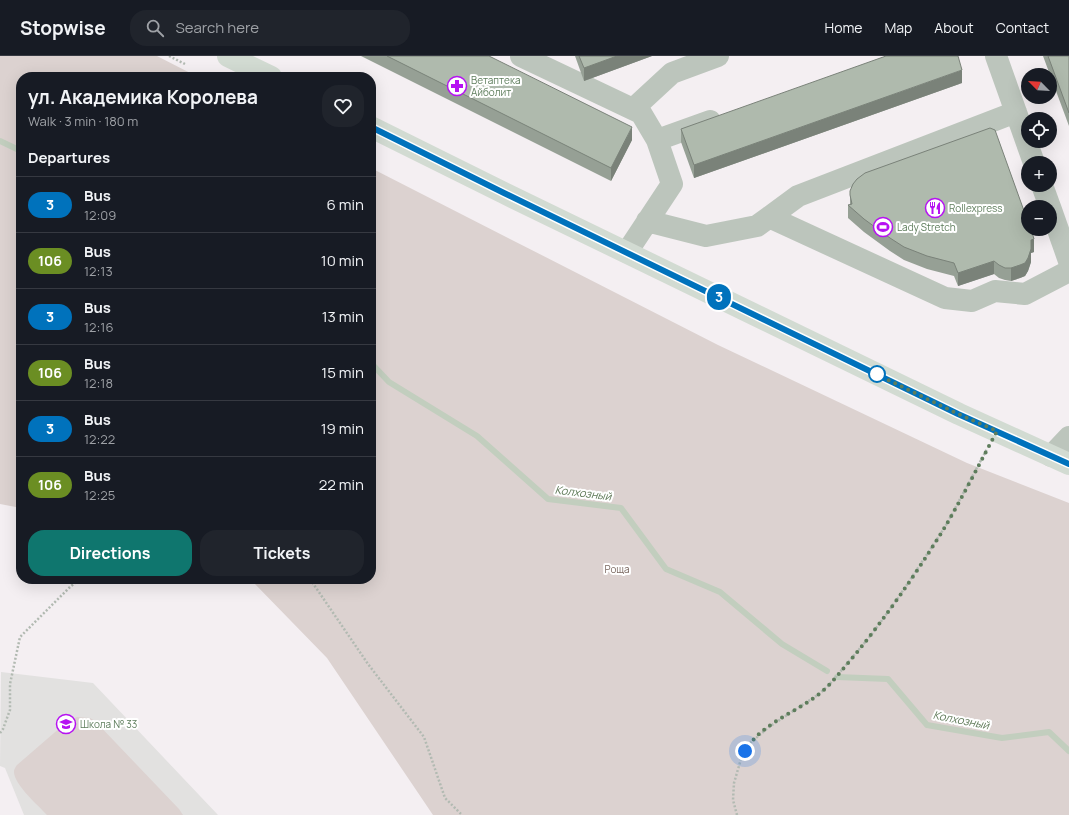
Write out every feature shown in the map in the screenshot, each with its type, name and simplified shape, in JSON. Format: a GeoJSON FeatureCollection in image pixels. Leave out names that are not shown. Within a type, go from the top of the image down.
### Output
{"type":"FeatureCollection","features":[{"type":"Feature","properties":{"kind":"main road"},"geometry":{"type":"LineString","coordinates":[[228,56],[261,72]]}},
{"type":"Feature","properties":{"kind":"main road"},"geometry":{"type":"LineString","coordinates":[[376,129],[958,414],[1060,460]]}},
{"type":"Feature","properties":{"kind":"street"},"geometry":{"type":"LineString","coordinates":[[521,56],[641,113],[657,140],[672,184],[627,252]]}},
{"type":"Feature","properties":{"kind":"street"},"geometry":{"type":"LineString","coordinates":[[633,109],[672,73],[718,56]]}},
{"type":"Feature","properties":{"kind":"street"},"geometry":{"type":"LineString","coordinates":[[996,56],[1032,156]]}},
{"type":"Feature","properties":{"kind":"street"},"geometry":{"type":"LineString","coordinates":[[647,221],[706,236],[757,226],[798,196],[1016,112]]}},
{"type":"Feature","properties":{"kind":"street"},"geometry":{"type":"LineString","coordinates":[[657,140],[730,114]]}},
{"type":"Feature","properties":{"kind":"street"},"geometry":{"type":"LineString","coordinates":[[769,217],[945,298],[972,301],[995,291],[1025,294],[1069,270]]}},
{"type":"Feature","properties":{"kind":"street"},"geometry":{"type":"LineString","coordinates":[[1057,227],[1069,261]]}},
{"type":"Feature","properties":{"kind":"street"},"geometry":{"type":"LineString","coordinates":[[1060,460],[1069,436]]}},
{"type":"Feature","properties":{"kind":"path"},"geometry":{"type":"LineString","coordinates":[[169,56],[185,64]]}},
{"type":"Feature","properties":{"kind":"path"},"geometry":{"type":"LineString","coordinates":[[737,815],[733,800],[734,784],[741,759],[749,744],[761,732],[819,694],[829,685],[872,634],[945,527],[997,431]]}},
{"type":"Feature","properties":{"kind":"path"},"geometry":{"type":"LineString","coordinates":[[0,733],[10,710],[10,684],[20,637],[74,584]]}},
{"type":"Feature","properties":{"kind":"path"},"geometry":{"type":"LineString","coordinates":[[313,584],[368,664],[424,737],[445,798],[462,815]]}},
{"type":"Feature","properties":{"kind":"shaded area","name":"Школа № 33"},"geometry":{"type":"Polygon","coordinates":[[[1,672],[93,683],[218,815],[24,815],[5,768],[0,766],[1,672]]]}},
{"type":"Feature","properties":{"kind":"green space"},"geometry":{"type":"Polygon","coordinates":[[[0,56],[157,56],[188,72],[16,72],[16,507],[0,504],[0,56]]]}},
{"type":"Feature","properties":{"kind":"green space","name":"Роща"},"geometry":{"type":"Polygon","coordinates":[[[376,171],[718,345],[967,463],[1069,503],[1069,815],[433,815],[327,658],[255,584],[376,584],[376,171]]]}},
{"type":"Feature","properties":{"kind":"green space"},"geometry":{"type":"Polygon","coordinates":[[[77,717],[90,718],[95,721],[183,815],[47,815],[22,788],[15,776],[14,770],[17,765],[69,720],[77,717]]]}},
{"type":"Feature","properties":{"kind":"building"},"geometry":{"type":"Polygon","coordinates":[[[387,56],[489,56],[632,127],[611,168],[387,56]]]}},
{"type":"Feature","properties":{"kind":"building"},"geometry":{"type":"Polygon","coordinates":[[[579,56],[617,56],[584,68],[579,56]]]}},
{"type":"Feature","properties":{"kind":"building"},"geometry":{"type":"Polygon","coordinates":[[[886,56],[958,56],[962,70],[694,165],[681,129],[886,56]]]}},
{"type":"Feature","properties":{"kind":"building"},"geometry":{"type":"Polygon","coordinates":[[[1048,56],[1069,56],[1069,113],[1057,80],[1057,68],[1052,68],[1048,56]]]}},
{"type":"Feature","properties":{"kind":"building"},"geometry":{"type":"Polygon","coordinates":[[[990,128],[995,130],[1021,202],[1021,236],[1033,236],[1034,239],[1031,240],[1031,249],[1028,258],[1025,263],[1011,268],[1005,268],[994,261],[958,273],[954,263],[927,256],[904,247],[864,219],[848,205],[852,204],[850,191],[853,184],[865,173],[990,128]]]}},
{"type":"Feature","properties":{"kind":"waterway","name":"Колхозный"},"geometry":{"type":"LineString","coordinates":[[0,141],[16,149]]}},
{"type":"Feature","properties":{"kind":"waterway","name":"Колхозный"},"geometry":{"type":"LineString","coordinates":[[376,368],[389,382],[477,436],[548,499],[621,508],[666,569],[720,592],[782,644],[827,671]]}},
{"type":"Feature","properties":{"kind":"waterway","name":"Колхозный"},"geometry":{"type":"LineString","coordinates":[[837,677],[888,679],[927,725],[1002,738],[1049,732],[1069,751]]}},
{"type":"Feature","properties":{"kind":"bus line","name":"3"},"geometry":{"type":"LineString","coordinates":[[376,129],[958,414],[1069,464]]}},
{"type":"Feature","properties":{"kind":"place","name":"Ветаптека Айболит"},"geometry":{"type":"Point","coordinates":[457,86]}},
{"type":"Feature","properties":{"kind":"place","name":"Rollexpress"},"geometry":{"type":"Point","coordinates":[935,208]}},
{"type":"Feature","properties":{"kind":"place","name":"Lady Stretch"},"geometry":{"type":"Point","coordinates":[883,227]}},
{"type":"Feature","properties":{"kind":"place","name":"Школа № 33"},"geometry":{"type":"Point","coordinates":[66,724]}},
{"type":"Feature","properties":{"kind":"route"},"geometry":{"type":"LineString","coordinates":[[745,751],[753,739],[761,732],[809,701],[829,685],[872,634],[945,527],[997,431],[958,414],[877,374]]}}]}
